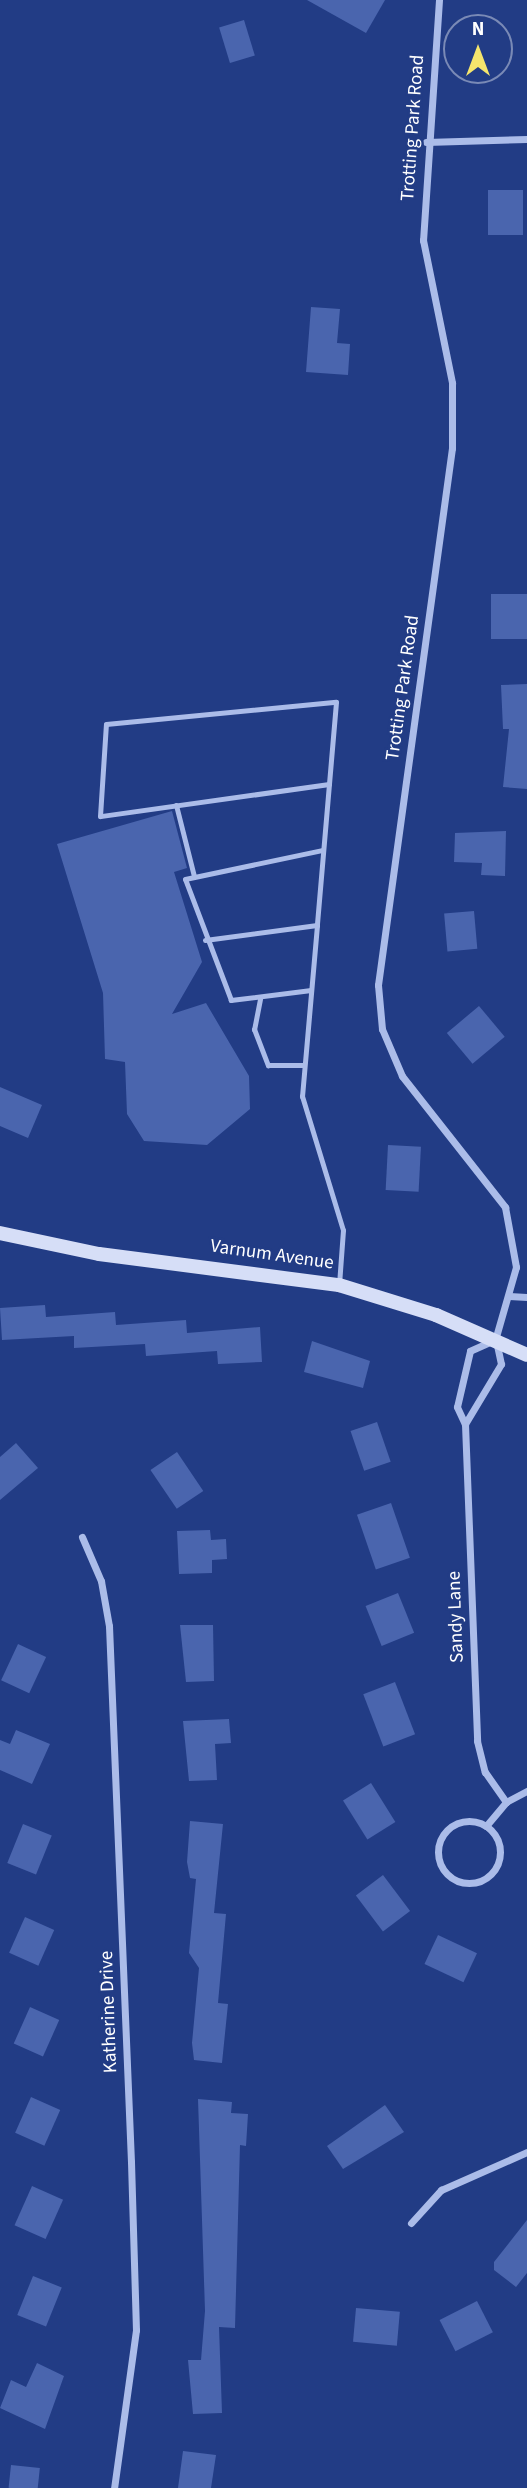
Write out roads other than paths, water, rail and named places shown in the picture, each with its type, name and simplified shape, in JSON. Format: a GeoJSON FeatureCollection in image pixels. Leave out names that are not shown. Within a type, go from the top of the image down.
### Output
{"type":"FeatureCollection","features":[{"type":"Feature","properties":{"kind":"main road","name":"Varnum Avenue"},"geometry":{"type":"LineString","coordinates":[[0,1233],[99,1254],[339,1285],[495,1340],[527,1355]]}},
{"type":"Feature","properties":{"kind":"street","name":"Trotting Park Road"},"geometry":{"type":"LineString","coordinates":[[439,0],[426,142],[423,240],[452,383],[452,448],[378,985],[382,1029],[402,1076],[505,1207],[516,1267],[495,1340]]}},
{"type":"Feature","properties":{"kind":"street"},"geometry":{"type":"LineString","coordinates":[[426,142],[527,139]]}},
{"type":"Feature","properties":{"kind":"street"},"geometry":{"type":"LineString","coordinates":[[509,1296],[527,1297]]}},
{"type":"Feature","properties":{"kind":"street"},"geometry":{"type":"LineString","coordinates":[[465,1424],[502,1364],[495,1340]]}},
{"type":"Feature","properties":{"kind":"street","name":"Sandy Lane"},"geometry":{"type":"LineString","coordinates":[[495,1340],[470,1351],[457,1389],[465,1424],[477,1741],[485,1772],[506,1801]]}},
{"type":"Feature","properties":{"kind":"street","name":"Katherine Drive"},"geometry":{"type":"LineString","coordinates":[[82,1537],[101,1581],[109,1626],[132,2188],[136,2330],[114,2488]]}},
{"type":"Feature","properties":{"kind":"street"},"geometry":{"type":"LineString","coordinates":[[486,1826],[506,1801],[527,1791]]}},
{"type":"Feature","properties":{"kind":"street"},"geometry":{"type":"LineString","coordinates":[[466,1821],[486,1826],[500,1847],[494,1871],[478,1882],[453,1878],[438,1856],[443,1836],[466,1821]]}},
{"type":"Feature","properties":{"kind":"street"},"geometry":{"type":"LineString","coordinates":[[411,2223],[441,2190],[527,2151]]}},
{"type":"Feature","properties":{"kind":"lane"},"geometry":{"type":"LineString","coordinates":[[329,784],[100,816],[106,724],[336,702],[317,925],[304,1065],[302,1096],[343,1230],[339,1285]]}},
{"type":"Feature","properties":{"kind":"lane"},"geometry":{"type":"LineString","coordinates":[[176,805],[194,876]]}},
{"type":"Feature","properties":{"kind":"lane"},"geometry":{"type":"LineString","coordinates":[[311,990],[260,999],[231,1000],[205,940],[185,879],[323,850]]}},
{"type":"Feature","properties":{"kind":"lane"},"geometry":{"type":"LineString","coordinates":[[205,940],[317,925]]}},
{"type":"Feature","properties":{"kind":"lane"},"geometry":{"type":"LineString","coordinates":[[260,999],[254,1029],[268,1065],[304,1065]]}}]}
